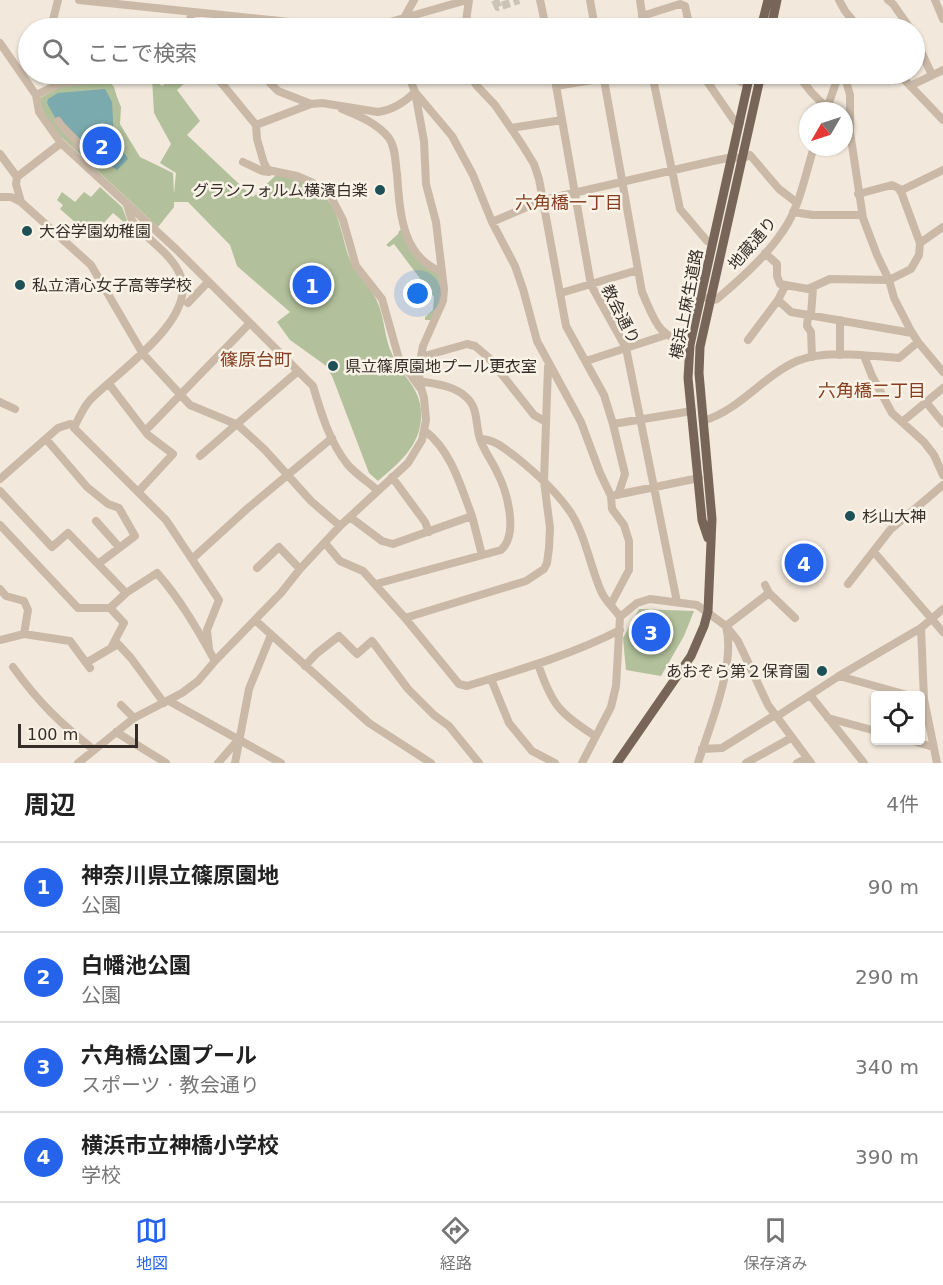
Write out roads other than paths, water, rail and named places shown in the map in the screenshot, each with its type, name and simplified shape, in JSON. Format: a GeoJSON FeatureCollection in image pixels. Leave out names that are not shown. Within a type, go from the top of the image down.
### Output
{"type":"FeatureCollection","features":[{"type":"Feature","properties":{"kind":"main road"},"geometry":{"type":"LineString","coordinates":[[764,18],[768,0]]}},
{"type":"Feature","properties":{"kind":"main road"},"geometry":{"type":"LineString","coordinates":[[773,18],[777,0]]}},
{"type":"Feature","properties":{"kind":"main road","name":"横浜上麻生道路"},"geometry":{"type":"LineString","coordinates":[[710,543],[702,520],[688,378],[690,345],[706,298],[737,158],[740,123],[748,84]]}},
{"type":"Feature","properties":{"kind":"main road","name":"横浜上麻生道路"},"geometry":{"type":"LineString","coordinates":[[617,763],[685,666],[697,644],[708,611],[712,519],[703,421],[700,347],[713,243],[758,84]]}},
{"type":"Feature","properties":{"kind":"street"},"geometry":{"type":"LineString","coordinates":[[54,18],[58,0]]}},
{"type":"Feature","properties":{"kind":"street"},"geometry":{"type":"LineString","coordinates":[[79,0],[192,14],[249,18]]}},
{"type":"Feature","properties":{"kind":"street"},"geometry":{"type":"LineString","coordinates":[[404,18],[414,0]]}},
{"type":"Feature","properties":{"kind":"street"},"geometry":{"type":"LineString","coordinates":[[404,18],[468,0],[466,18]]}},
{"type":"Feature","properties":{"kind":"street"},"geometry":{"type":"LineString","coordinates":[[540,0],[544,18]]}},
{"type":"Feature","properties":{"kind":"street"},"geometry":{"type":"LineString","coordinates":[[590,0],[593,18]]}},
{"type":"Feature","properties":{"kind":"street"},"geometry":{"type":"LineString","coordinates":[[640,0],[642,16],[680,4],[685,6],[688,18]]}},
{"type":"Feature","properties":{"kind":"street"},"geometry":{"type":"LineString","coordinates":[[839,0],[850,18]]}},
{"type":"Feature","properties":{"kind":"street"},"geometry":{"type":"LineString","coordinates":[[888,0],[903,18]]}},
{"type":"Feature","properties":{"kind":"street"},"geometry":{"type":"LineString","coordinates":[[935,0],[943,20]]}},
{"type":"Feature","properties":{"kind":"street"},"geometry":{"type":"LineString","coordinates":[[191,18],[192,14]]}},
{"type":"Feature","properties":{"kind":"street"},"geometry":{"type":"LineString","coordinates":[[0,43],[18,71]]}},
{"type":"Feature","properties":{"kind":"street"},"geometry":{"type":"LineString","coordinates":[[925,59],[932,75]]}},
{"type":"Feature","properties":{"kind":"street"},"geometry":{"type":"LineString","coordinates":[[925,78],[943,70]]}},
{"type":"Feature","properties":{"kind":"street"},"geometry":{"type":"LineString","coordinates":[[26,84],[36,95],[39,112],[56,128],[79,144],[77,146]]}},
{"type":"Feature","properties":{"kind":"street"},"geometry":{"type":"LineString","coordinates":[[36,95],[59,84]]}},
{"type":"Feature","properties":{"kind":"street"},"geometry":{"type":"LineString","coordinates":[[78,763],[134,718],[167,702],[198,681],[214,660],[281,593],[340,526],[408,463],[425,431],[424,398],[419,385],[399,359],[382,299],[356,266],[338,208],[330,195],[313,183],[297,176],[268,170],[257,139],[256,125],[222,84]]}},
{"type":"Feature","properties":{"kind":"street"},"geometry":{"type":"LineString","coordinates":[[271,84],[278,91],[311,104]]}},
{"type":"Feature","properties":{"kind":"street"},"geometry":{"type":"LineString","coordinates":[[412,84],[424,141],[426,184],[436,222],[444,289],[443,301],[432,324],[421,357],[419,385]]}},
{"type":"Feature","properties":{"kind":"street"},"geometry":{"type":"LineString","coordinates":[[477,84],[512,128],[534,164],[543,200],[566,326],[604,395],[613,424],[625,474],[612,509],[624,525],[630,557],[629,570],[611,604]]}},
{"type":"Feature","properties":{"kind":"street"},"geometry":{"type":"LineString","coordinates":[[556,86],[565,84]]}},
{"type":"Feature","properties":{"kind":"street"},"geometry":{"type":"LineString","coordinates":[[604,84],[642,292],[654,319],[666,335],[690,345]]}},
{"type":"Feature","properties":{"kind":"street"},"geometry":{"type":"LineString","coordinates":[[654,84],[680,209],[707,241],[713,243]]}},
{"type":"Feature","properties":{"kind":"street"},"geometry":{"type":"LineString","coordinates":[[709,84],[735,122],[740,123]]}},
{"type":"Feature","properties":{"kind":"street"},"geometry":{"type":"LineString","coordinates":[[805,84],[820,102]]}},
{"type":"Feature","properties":{"kind":"street"},"geometry":{"type":"LineString","coordinates":[[830,102],[836,84]]}},
{"type":"Feature","properties":{"kind":"street"},"geometry":{"type":"LineString","coordinates":[[847,84],[850,95],[850,132],[862,215],[877,255],[890,280],[894,298],[912,333],[941,366]]}},
{"type":"Feature","properties":{"kind":"street"},"geometry":{"type":"LineString","coordinates":[[914,84],[910,86],[943,120]]}},
{"type":"Feature","properties":{"kind":"street","name":"教会通り"},"geometry":{"type":"LineString","coordinates":[[556,86],[591,285],[626,348],[677,602]]}},
{"type":"Feature","properties":{"kind":"street"},"geometry":{"type":"LineString","coordinates":[[333,106],[385,111],[400,105],[415,92]]}},
{"type":"Feature","properties":{"kind":"street"},"geometry":{"type":"LineString","coordinates":[[415,92],[452,136],[473,175],[492,222],[524,289],[537,341],[581,422],[600,473],[615,496]]}},
{"type":"Feature","properties":{"kind":"street"},"geometry":{"type":"LineString","coordinates":[[256,125],[311,104],[322,103],[376,125],[391,141],[395,155],[400,202],[407,236],[417,257],[425,264],[442,272]]}},
{"type":"Feature","properties":{"kind":"street"},"geometry":{"type":"LineString","coordinates":[[512,128],[562,120]]}},
{"type":"Feature","properties":{"kind":"street"},"geometry":{"type":"LineString","coordinates":[[56,128],[61,142],[177,250],[313,386],[332,438],[350,467],[377,490]]}},
{"type":"Feature","properties":{"kind":"street"},"geometry":{"type":"LineString","coordinates":[[21,202],[16,184],[17,177],[61,142]]}},
{"type":"Feature","properties":{"kind":"street"},"geometry":{"type":"LineString","coordinates":[[0,154],[17,177]]}},
{"type":"Feature","properties":{"kind":"street"},"geometry":{"type":"LineString","coordinates":[[492,222],[543,200],[750,155],[779,189],[796,202]]}},
{"type":"Feature","properties":{"kind":"street","name":"地蔵通り"},"geometry":{"type":"LineString","coordinates":[[706,298],[717,299],[776,240],[793,212],[811,156]]}},
{"type":"Feature","properties":{"kind":"street"},"geometry":{"type":"LineString","coordinates":[[243,162],[269,172]]}},
{"type":"Feature","properties":{"kind":"street"},"geometry":{"type":"LineString","coordinates":[[900,191],[943,170]]}},
{"type":"Feature","properties":{"kind":"street"},"geometry":{"type":"LineString","coordinates":[[765,253],[777,264],[777,276],[780,284],[785,286],[813,288],[830,279],[890,280],[911,269],[919,255],[920,243],[900,191],[892,185],[858,194]]}},
{"type":"Feature","properties":{"kind":"street"},"geometry":{"type":"LineString","coordinates":[[0,197],[11,197],[21,202],[91,265],[143,354],[190,405],[238,425],[266,450],[311,501],[340,526]]}},
{"type":"Feature","properties":{"kind":"street"},"geometry":{"type":"LineString","coordinates":[[126,202],[132,220],[177,268],[182,278],[183,291],[174,316],[143,354],[90,401],[74,428],[166,520],[219,600],[207,630],[209,650]]}},
{"type":"Feature","properties":{"kind":"street"},"geometry":{"type":"LineString","coordinates":[[793,212],[813,215],[862,215]]}},
{"type":"Feature","properties":{"kind":"street"},"geometry":{"type":"LineString","coordinates":[[920,243],[943,227]]}},
{"type":"Feature","properties":{"kind":"street"},"geometry":{"type":"LineString","coordinates":[[561,293],[638,270]]}},
{"type":"Feature","properties":{"kind":"street"},"geometry":{"type":"LineString","coordinates":[[188,303],[207,282]]}},
{"type":"Feature","properties":{"kind":"street"},"geometry":{"type":"LineString","coordinates":[[748,340],[778,300],[785,286]]}},
{"type":"Feature","properties":{"kind":"street"},"geometry":{"type":"LineString","coordinates":[[812,357],[811,332],[807,326],[813,288]]}},
{"type":"Feature","properties":{"kind":"street"},"geometry":{"type":"LineString","coordinates":[[778,300],[792,312],[912,333]]}},
{"type":"Feature","properties":{"kind":"street"},"geometry":{"type":"LineString","coordinates":[[840,320],[840,355]]}},
{"type":"Feature","properties":{"kind":"street"},"geometry":{"type":"LineString","coordinates":[[149,427],[250,323]]}},
{"type":"Feature","properties":{"kind":"street"},"geometry":{"type":"LineString","coordinates":[[586,361],[666,335]]}},
{"type":"Feature","properties":{"kind":"street"},"geometry":{"type":"LineString","coordinates":[[703,421],[728,409],[780,371],[798,361],[812,357],[840,355],[899,358],[918,342]]}},
{"type":"Feature","properties":{"kind":"street"},"geometry":{"type":"LineString","coordinates":[[421,357],[467,344],[475,346],[488,357],[534,415],[546,422]]}},
{"type":"Feature","properties":{"kind":"street"},"geometry":{"type":"LineString","coordinates":[[864,356],[892,413],[924,442],[934,455],[943,475]]}},
{"type":"Feature","properties":{"kind":"street"},"geometry":{"type":"LineString","coordinates":[[405,618],[526,581],[544,569],[547,563],[550,528],[544,481],[549,366]]}},
{"type":"Feature","properties":{"kind":"street"},"geometry":{"type":"LineString","coordinates":[[200,456],[297,372]]}},
{"type":"Feature","properties":{"kind":"street"},"geometry":{"type":"LineString","coordinates":[[109,384],[148,435],[173,454],[138,492]]}},
{"type":"Feature","properties":{"kind":"street"},"geometry":{"type":"LineString","coordinates":[[376,584],[482,555],[503,548],[508,542],[511,524],[501,480],[480,439],[477,417],[466,397],[445,386],[419,385]]}},
{"type":"Feature","properties":{"kind":"street"},"geometry":{"type":"LineString","coordinates":[[902,422],[943,388]]}},
{"type":"Feature","properties":{"kind":"street"},"geometry":{"type":"LineString","coordinates":[[0,402],[15,409]]}},
{"type":"Feature","properties":{"kind":"street"},"geometry":{"type":"LineString","coordinates":[[926,402],[943,423]]}},
{"type":"Feature","properties":{"kind":"street"},"geometry":{"type":"LineString","coordinates":[[613,424],[692,411]]}},
{"type":"Feature","properties":{"kind":"street"},"geometry":{"type":"LineString","coordinates":[[0,479],[58,428],[70,424],[75,425]]}},
{"type":"Feature","properties":{"kind":"street"},"geometry":{"type":"LineString","coordinates":[[425,431],[448,459],[472,516],[482,555]]}},
{"type":"Feature","properties":{"kind":"street"},"geometry":{"type":"LineString","coordinates":[[192,560],[332,438]]}},
{"type":"Feature","properties":{"kind":"street"},"geometry":{"type":"LineString","coordinates":[[46,439],[87,487],[108,504],[119,508],[135,536],[98,564]]}},
{"type":"Feature","properties":{"kind":"street"},"geometry":{"type":"LineString","coordinates":[[480,439],[487,439],[503,447],[544,481],[572,515],[600,590],[620,617],[616,686],[611,707],[582,763]]}},
{"type":"Feature","properties":{"kind":"street"},"geometry":{"type":"LineString","coordinates":[[392,477],[425,522],[429,532]]}},
{"type":"Feature","properties":{"kind":"street"},"geometry":{"type":"LineString","coordinates":[[615,496],[699,478]]}},
{"type":"Feature","properties":{"kind":"street"},"geometry":{"type":"LineString","coordinates":[[848,584],[890,530],[943,485]]}},
{"type":"Feature","properties":{"kind":"street"},"geometry":{"type":"LineString","coordinates":[[0,491],[52,546],[68,533],[126,593]]}},
{"type":"Feature","properties":{"kind":"street"},"geometry":{"type":"LineString","coordinates":[[350,517],[382,541],[396,544],[472,516]]}},
{"type":"Feature","properties":{"kind":"street"},"geometry":{"type":"LineString","coordinates":[[96,521],[119,547]]}},
{"type":"Feature","properties":{"kind":"street"},"geometry":{"type":"LineString","coordinates":[[0,525],[78,608],[110,608],[126,593],[157,573],[171,590],[214,660]]}},
{"type":"Feature","properties":{"kind":"street"},"geometry":{"type":"LineString","coordinates":[[325,543],[339,561],[363,571],[376,584],[459,684],[467,686],[538,664],[620,630]]}},
{"type":"Feature","properties":{"kind":"street"},"geometry":{"type":"LineString","coordinates":[[257,568],[279,547],[300,569]]}},
{"type":"Feature","properties":{"kind":"street"},"geometry":{"type":"LineString","coordinates":[[874,552],[943,632]]}},
{"type":"Feature","properties":{"kind":"street"},"geometry":{"type":"LineString","coordinates":[[765,585],[769,593],[795,618]]}},
{"type":"Feature","properties":{"kind":"street"},"geometry":{"type":"LineString","coordinates":[[0,590],[6,596],[24,601],[28,610],[24,634]]}},
{"type":"Feature","properties":{"kind":"street"},"geometry":{"type":"LineString","coordinates":[[726,626],[769,593]]}},
{"type":"Feature","properties":{"kind":"street"},"geometry":{"type":"LineString","coordinates":[[620,617],[643,600],[697,604],[708,611],[726,626],[738,641],[775,716],[809,761],[797,763]]}},
{"type":"Feature","properties":{"kind":"street"},"geometry":{"type":"LineString","coordinates":[[110,608],[124,623],[111,648]]}},
{"type":"Feature","properties":{"kind":"street"},"geometry":{"type":"LineString","coordinates":[[702,749],[722,748],[921,628],[943,609]]}},
{"type":"Feature","properties":{"kind":"street"},"geometry":{"type":"LineString","coordinates":[[255,620],[369,723],[431,763]]}},
{"type":"Feature","properties":{"kind":"street"},"geometry":{"type":"LineString","coordinates":[[698,763],[727,670],[726,626]]}},
{"type":"Feature","properties":{"kind":"street"},"geometry":{"type":"LineString","coordinates":[[921,628],[922,691]]}},
{"type":"Feature","properties":{"kind":"street"},"geometry":{"type":"LineString","coordinates":[[0,640],[24,634],[70,641],[88,665],[117,644],[167,702],[281,763]]}},
{"type":"Feature","properties":{"kind":"street"},"geometry":{"type":"LineString","coordinates":[[235,763],[249,689],[271,636]]}},
{"type":"Feature","properties":{"kind":"street"},"geometry":{"type":"LineString","coordinates":[[305,666],[315,654],[339,636],[357,654],[372,641],[408,689],[434,715],[449,726],[480,763]]}},
{"type":"Feature","properties":{"kind":"street"},"geometry":{"type":"LineString","coordinates":[[538,664],[553,700],[568,719],[595,736]]}},
{"type":"Feature","properties":{"kind":"street"},"geometry":{"type":"LineString","coordinates":[[13,667],[31,693],[56,720],[94,750]]}},
{"type":"Feature","properties":{"kind":"street"},"geometry":{"type":"LineString","coordinates":[[839,676],[893,691]]}},
{"type":"Feature","properties":{"kind":"street"},"geometry":{"type":"LineString","coordinates":[[491,679],[509,723],[532,751],[555,763]]}},
{"type":"Feature","properties":{"kind":"street"},"geometry":{"type":"LineString","coordinates":[[810,695],[864,763]]}},
{"type":"Feature","properties":{"kind":"street"},"geometry":{"type":"LineString","coordinates":[[121,705],[134,718]]}},
{"type":"Feature","properties":{"kind":"street"},"geometry":{"type":"LineString","coordinates":[[925,711],[938,763]]}},
{"type":"Feature","properties":{"kind":"street"},"geometry":{"type":"LineString","coordinates":[[828,718],[871,730]]}},
{"type":"Feature","properties":{"kind":"street"},"geometry":{"type":"LineString","coordinates":[[116,732],[159,762]]}},
{"type":"Feature","properties":{"kind":"street"},"geometry":{"type":"LineString","coordinates":[[746,763],[791,738]]}},
{"type":"Feature","properties":{"kind":"street"},"geometry":{"type":"LineString","coordinates":[[218,763],[239,739]]}},
{"type":"Feature","properties":{"kind":"street"},"geometry":{"type":"LineString","coordinates":[[925,745],[933,747]]}},
{"type":"Feature","properties":{"kind":"water"},"geometry":{"type":"Polygon","coordinates":[[[105,89],[112,102],[114,137],[128,159],[117,170],[98,157],[61,120],[58,123],[47,103],[48,99],[58,93],[105,89]]]}},
{"type":"Feature","properties":{"kind":"water"},"geometry":{"type":"Polygon","coordinates":[[[645,615],[663,619],[656,649],[639,645],[645,615]]]}},
{"type":"Feature","properties":{"kind":"tunnel"},"geometry":{"type":"LineString","coordinates":[[495,0],[498,7],[519,0]]}},
{"type":"Feature","properties":{"kind":"place","name":"白幡池公園"},"geometry":{"type":"Point","coordinates":[102,146]}},
{"type":"Feature","properties":{"kind":"place","name":"グランフォルム横濱白楽"},"geometry":{"type":"Point","coordinates":[380,190]}},
{"type":"Feature","properties":{"kind":"place","name":"大谷学園幼稚園"},"geometry":{"type":"Point","coordinates":[27,231]}},
{"type":"Feature","properties":{"kind":"place","name":"私立清心女子高等学校"},"geometry":{"type":"Point","coordinates":[20,285]}},
{"type":"Feature","properties":{"kind":"place","name":"神奈川県立篠原園地"},"geometry":{"type":"Point","coordinates":[312,285]}},
{"type":"Feature","properties":{"kind":"place","name":"県立篠原園地プール更衣室"},"geometry":{"type":"Point","coordinates":[333,366]}},
{"type":"Feature","properties":{"kind":"place","name":"杉山大神"},"geometry":{"type":"Point","coordinates":[850,516]}},
{"type":"Feature","properties":{"kind":"place","name":"横浜市立神橋小学校"},"geometry":{"type":"Point","coordinates":[804,563]}},
{"type":"Feature","properties":{"kind":"place","name":"六角橋公園プール"},"geometry":{"type":"Point","coordinates":[651,632]}},
{"type":"Feature","properties":{"kind":"place","name":"あおぞら第２保育園"},"geometry":{"type":"Point","coordinates":[822,671]}},
{"type":"Feature","properties":{"kind":"district","name":"六角橋一丁目"},"geometry":{"type":"Point","coordinates":[569,203]}},
{"type":"Feature","properties":{"kind":"district","name":"篠原台町"},"geometry":{"type":"Point","coordinates":[256,360]}},
{"type":"Feature","properties":{"kind":"district","name":"六角橋二丁目"},"geometry":{"type":"Point","coordinates":[872,391]}}]}
